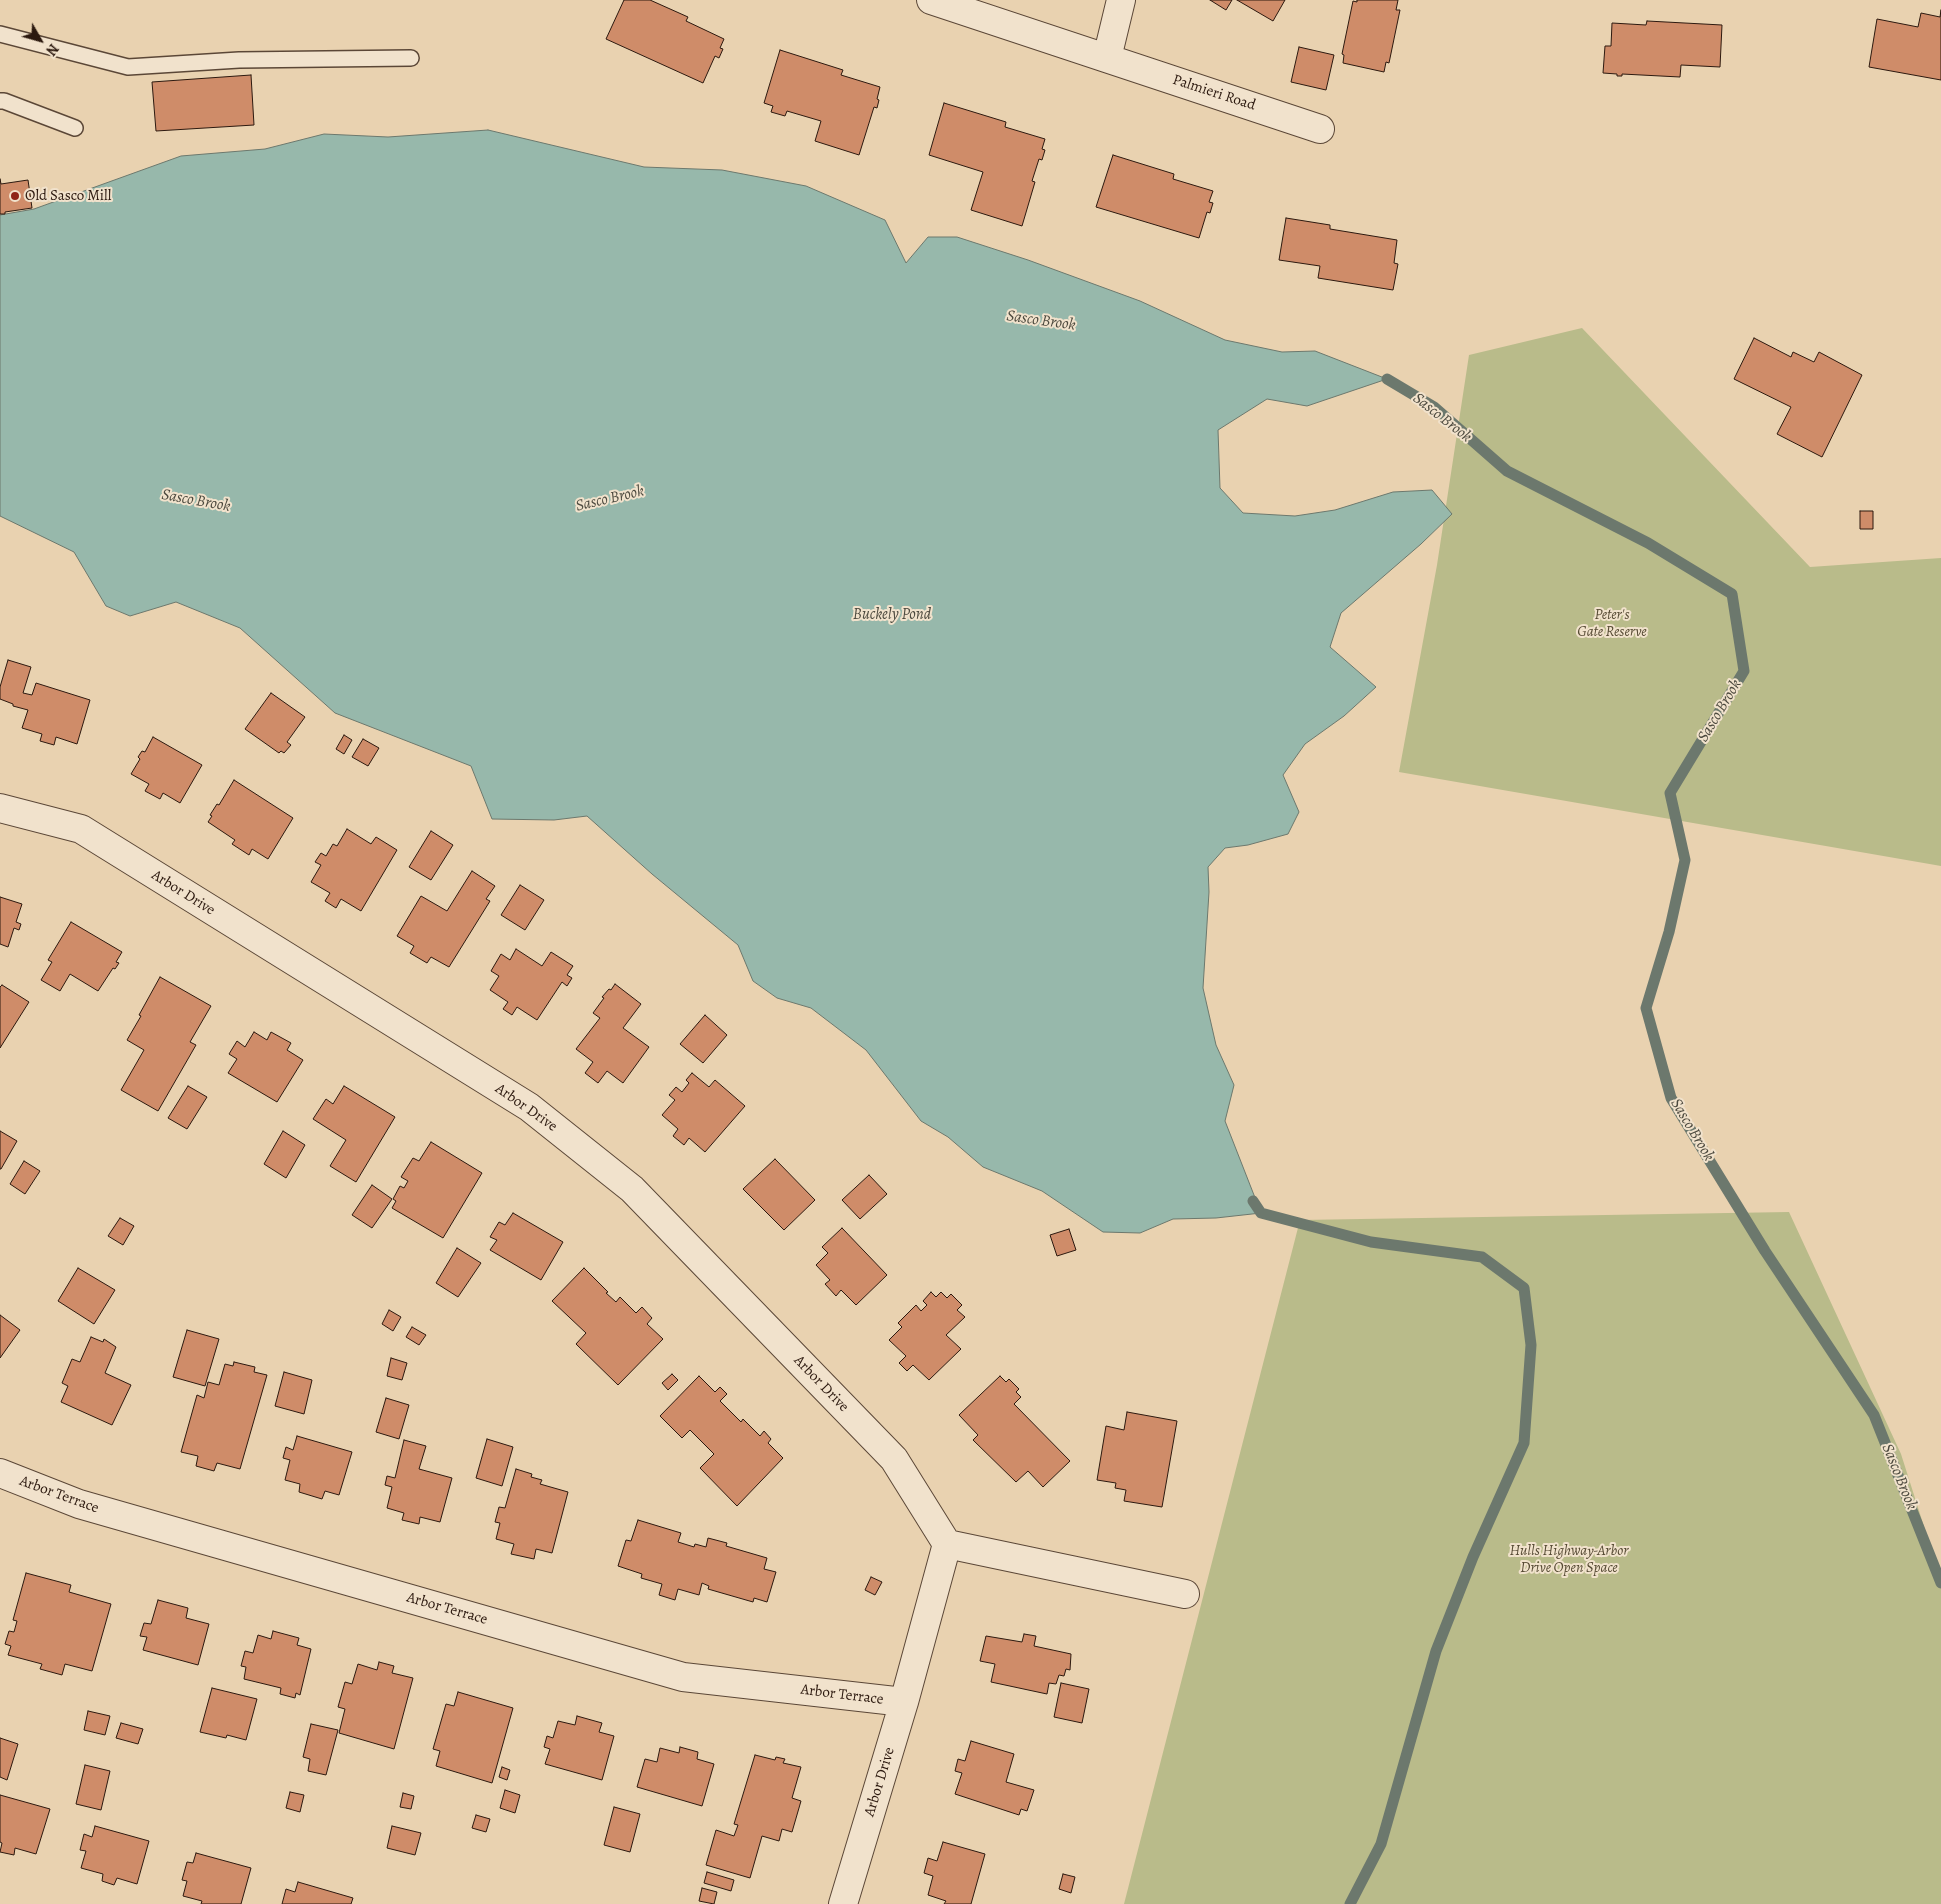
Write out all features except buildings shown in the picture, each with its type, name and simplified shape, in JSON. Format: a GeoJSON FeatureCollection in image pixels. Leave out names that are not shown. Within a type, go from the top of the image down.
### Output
{"type":"FeatureCollection","features":[{"type":"Feature","properties":{"kind":"street","name":"Palmieri Road"},"geometry":{"type":"LineString","coordinates":[[931,0],[1320,129]]}},
{"type":"Feature","properties":{"kind":"street"},"geometry":{"type":"LineString","coordinates":[[1108,58],[1121,0]]}},
{"type":"Feature","properties":{"kind":"street","name":"Arbor Drive"},"geometry":{"type":"LineString","coordinates":[[0,808],[81,829],[529,1107],[632,1189],[894,1458],[947,1544],[904,1702],[842,1904]]}},
{"type":"Feature","properties":{"kind":"street","name":"Arbor Terrace"},"geometry":{"type":"LineString","coordinates":[[0,1473],[79,1504],[683,1677],[904,1702]]}},
{"type":"Feature","properties":{"kind":"street"},"geometry":{"type":"LineString","coordinates":[[947,1544],[1185,1594]]}},
{"type":"Feature","properties":{"kind":"lane"},"geometry":{"type":"LineString","coordinates":[[0,34],[128,67],[239,60],[411,58]]}},
{"type":"Feature","properties":{"kind":"lane"},"geometry":{"type":"LineString","coordinates":[[0,101],[75,128]]}},
{"type":"Feature","properties":{"kind":"green space","name":"Peter's Gate Reserve"},"geometry":{"type":"Polygon","coordinates":[[[1582,328],[1810,567],[1941,558],[1941,866],[1399,772],[1437,565],[1469,355],[1582,328]]]}},
{"type":"Feature","properties":{"kind":"green space","name":"Hulls Highway-Arbor Drive Open Space"},"geometry":{"type":"Polygon","coordinates":[[[1789,1212],[1901,1454],[1941,1580],[1941,1904],[1124,1904],[1300,1220],[1789,1212]]]}},
{"type":"Feature","properties":{"kind":"water","name":"Buckely Pond"},"geometry":{"type":"Polygon","coordinates":[[[488,130],[644,167],[722,170],[806,186],[885,220],[906,263],[928,237],[957,237],[1028,260],[1140,301],[1225,340],[1282,352],[1315,351],[1387,379],[1307,406],[1267,399],[1218,430],[1220,488],[1243,513],[1295,516],[1335,510],[1393,492],[1432,490],[1452,514],[1421,544],[1341,613],[1330,647],[1376,687],[1344,716],[1305,744],[1283,775],[1299,812],[1288,834],[1248,845],[1225,848],[1208,867],[1209,892],[1203,988],[1216,1045],[1234,1085],[1225,1121],[1261,1213],[1216,1218],[1173,1219],[1140,1233],[1103,1232],[1042,1191],[983,1167],[948,1137],[921,1121],[866,1050],[811,1008],[777,998],[753,981],[738,945],[652,874],[587,816],[554,820],[492,819],[471,766],[335,713],[240,628],[176,602],[130,616],[106,606],[74,552],[0,516],[0,215],[34,209],[181,156],[265,149],[324,134],[388,137],[488,130]]]}},
{"type":"Feature","properties":{"kind":"waterway","name":"Sasco Brook"},"geometry":{"type":"LineString","coordinates":[[1387,379],[1434,407],[1507,471],[1648,543],[1732,594],[1744,671],[1670,793],[1685,860],[1669,932],[1646,1008],[1671,1098],[1765,1251],[1874,1415],[1941,1583]]}},
{"type":"Feature","properties":{"kind":"waterway"},"geometry":{"type":"LineString","coordinates":[[1253,1201],[1261,1213],[1371,1242],[1482,1257],[1524,1288],[1531,1345],[1524,1443],[1473,1557],[1436,1651],[1381,1844],[1350,1904]]}},
{"type":"Feature","properties":{"kind":"place","name":"Old Sasco Mill"},"geometry":{"type":"Point","coordinates":[15,196]}}]}
